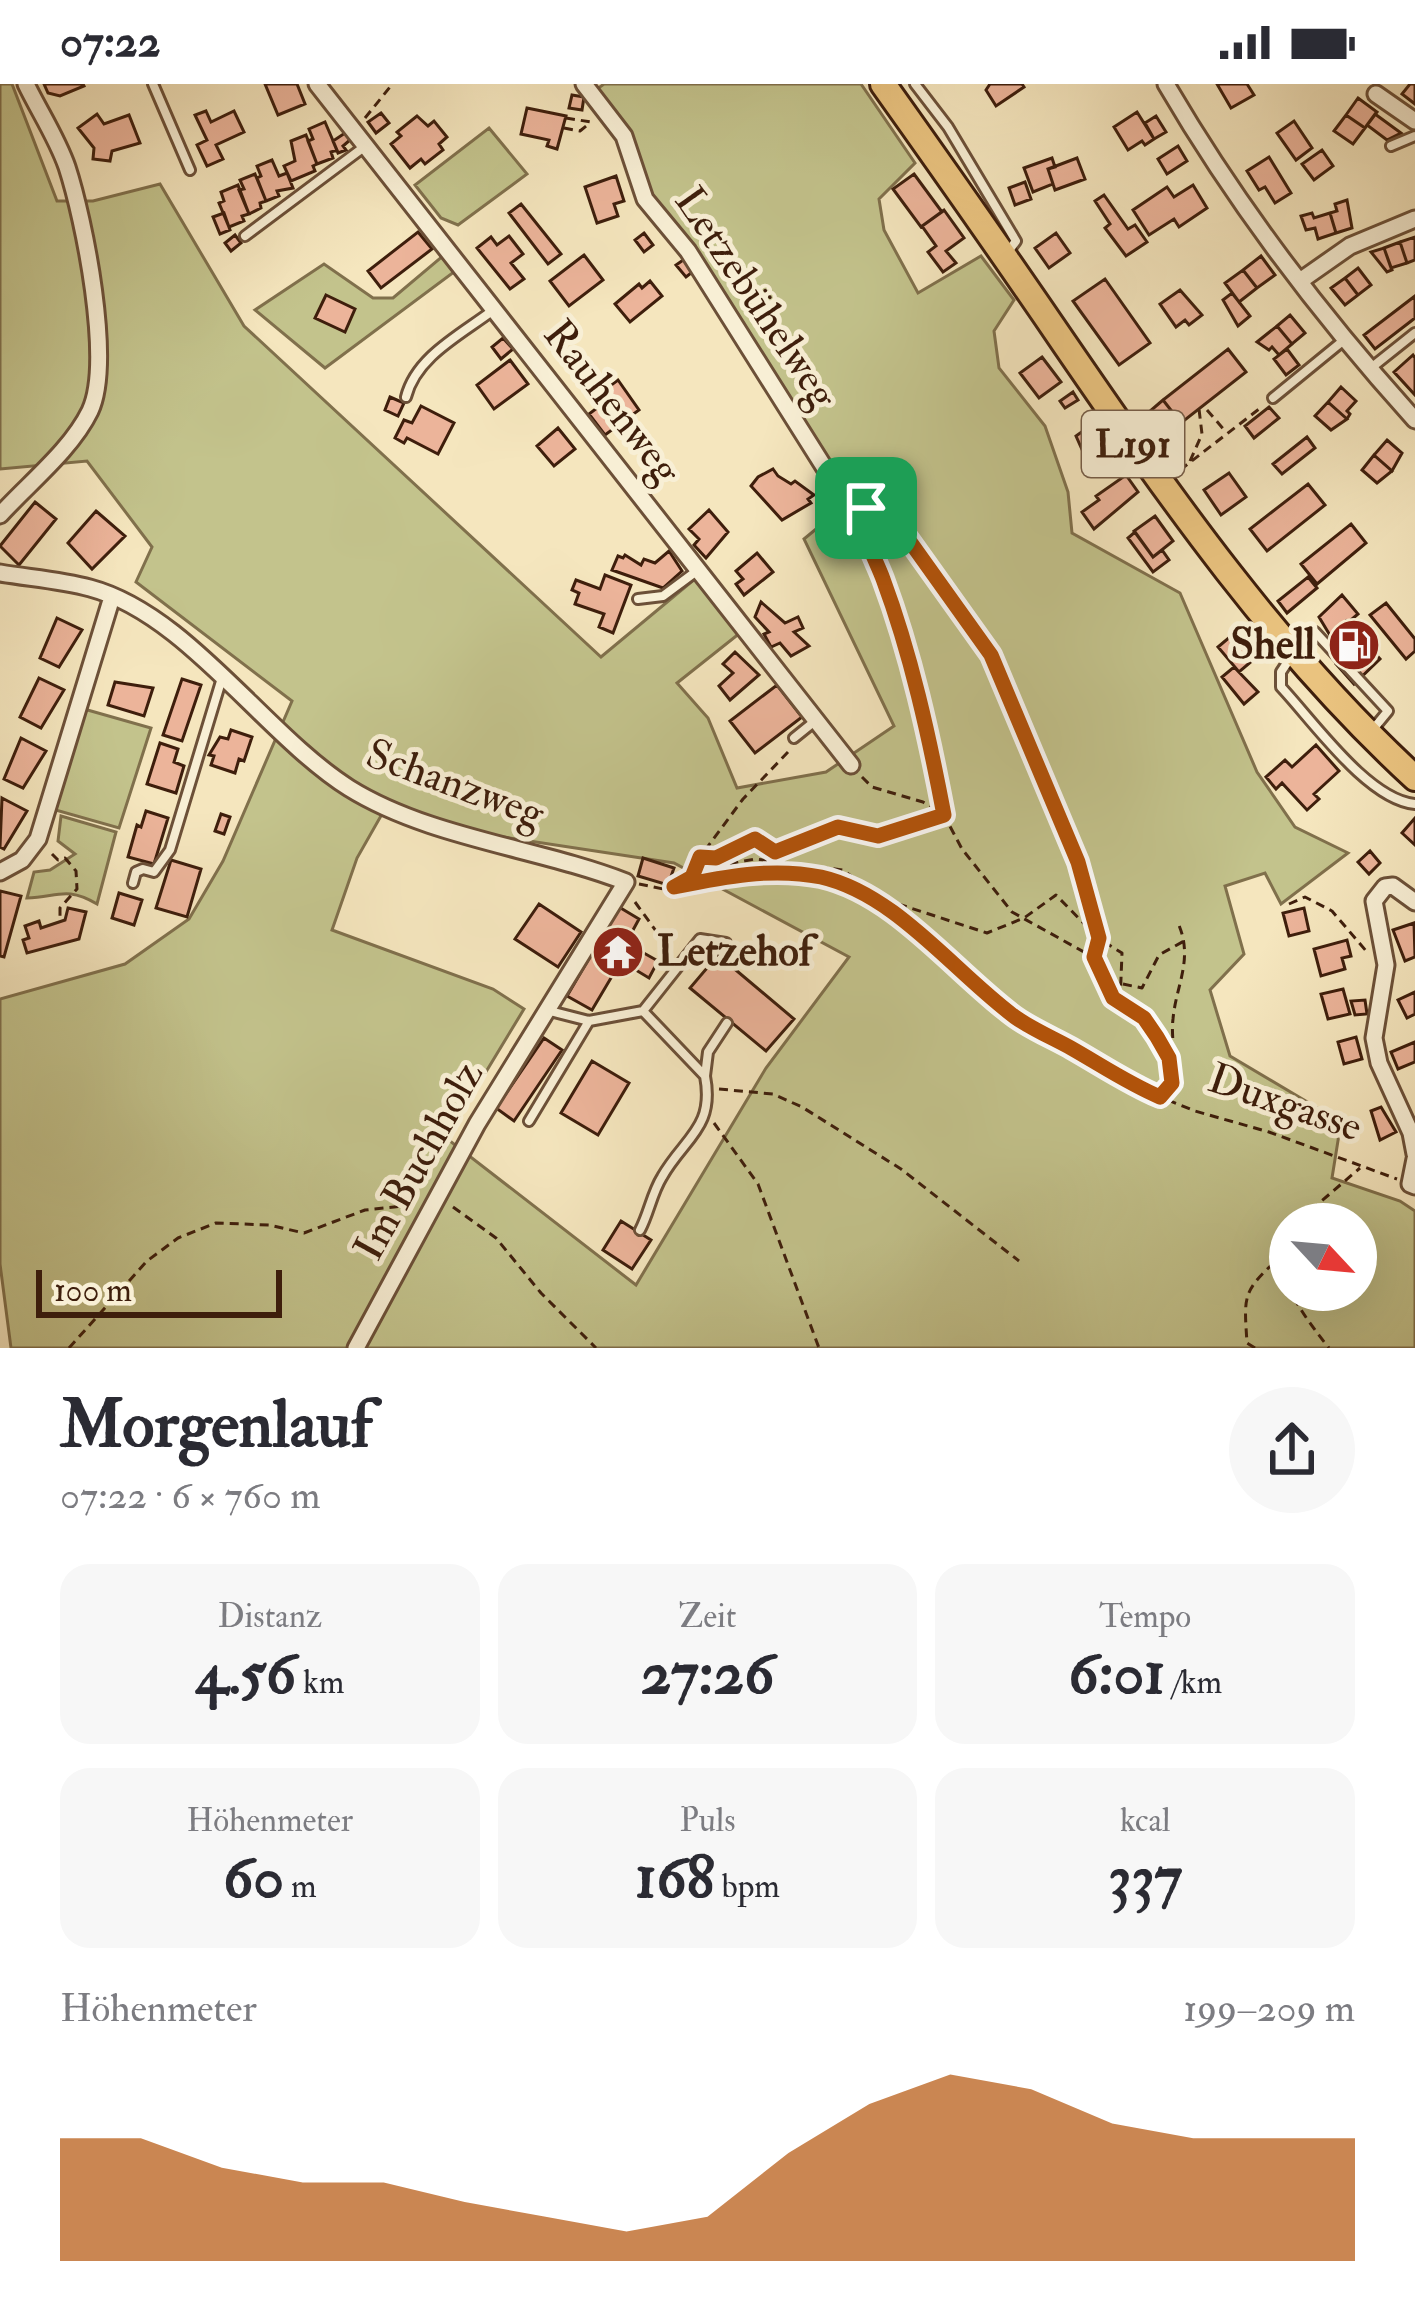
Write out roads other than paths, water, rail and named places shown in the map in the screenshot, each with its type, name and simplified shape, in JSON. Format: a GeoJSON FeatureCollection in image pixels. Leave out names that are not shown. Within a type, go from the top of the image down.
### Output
{"type":"FeatureCollection","features":[{"type":"Feature","properties":{"kind":"main road","name":"L191"},"geometry":{"type":"LineString","coordinates":[[883,84],[1162,486],[1287,647],[1415,778]]}},
{"type":"Feature","properties":{"kind":"street"},"geometry":{"type":"LineString","coordinates":[[0,515],[75,434],[91,409],[100,355],[66,164],[26,84]]}},
{"type":"Feature","properties":{"kind":"street","name":"Rauhenweg"},"geometry":{"type":"LineString","coordinates":[[317,84],[851,765]]}},
{"type":"Feature","properties":{"kind":"street","name":"Letzebühelweg"},"geometry":{"type":"LineString","coordinates":[[584,84],[624,136],[645,199],[688,250],[838,489]]}},
{"type":"Feature","properties":{"kind":"street"},"geometry":{"type":"LineString","coordinates":[[1166,84],[1232,188],[1300,281],[1415,420]]}},
{"type":"Feature","properties":{"kind":"street"},"geometry":{"type":"LineString","coordinates":[[1376,94],[1415,122]]}},
{"type":"Feature","properties":{"kind":"street"},"geometry":{"type":"LineString","coordinates":[[1300,281],[1350,246],[1415,219]]}},
{"type":"Feature","properties":{"kind":"street","name":"Schanzweg"},"geometry":{"type":"LineString","coordinates":[[0,573],[92,588],[150,616],[296,748],[351,789],[484,842],[586,866],[623,886]]}},
{"type":"Feature","properties":{"kind":"street"},"geometry":{"type":"LineString","coordinates":[[0,872],[22,860],[38,839],[112,597]]}},
{"type":"Feature","properties":{"kind":"street","name":"Im Buchholz"},"geometry":{"type":"LineString","coordinates":[[356,1348],[434,1203],[623,886]]}},
{"type":"Feature","properties":{"kind":"street"},"geometry":{"type":"LineString","coordinates":[[1412,1185],[1411,1132],[1379,1063],[1374,1038],[1385,969],[1373,901],[1377,893],[1393,886],[1415,902]]}},
{"type":"Feature","properties":{"kind":"lane"},"geometry":{"type":"LineString","coordinates":[[152,84],[190,170]]}},
{"type":"Feature","properties":{"kind":"lane"},"geometry":{"type":"LineString","coordinates":[[915,84],[949,127],[1016,241],[1005,256]]}},
{"type":"Feature","properties":{"kind":"lane"},"geometry":{"type":"LineString","coordinates":[[1391,146],[1415,136]]}},
{"type":"Feature","properties":{"kind":"lane"},"geometry":{"type":"LineString","coordinates":[[245,236],[366,146]]}},
{"type":"Feature","properties":{"kind":"lane"},"geometry":{"type":"LineString","coordinates":[[406,397],[414,374],[424,363],[493,310]]}},
{"type":"Feature","properties":{"kind":"lane"},"geometry":{"type":"LineString","coordinates":[[1370,369],[1415,332]]}},
{"type":"Feature","properties":{"kind":"lane"},"geometry":{"type":"LineString","coordinates":[[1274,398],[1345,339]]}},
{"type":"Feature","properties":{"kind":"lane"},"geometry":{"type":"LineString","coordinates":[[638,598],[663,596],[699,569]]}},
{"type":"Feature","properties":{"kind":"lane"},"geometry":{"type":"LineString","coordinates":[[1287,647],[1281,687],[1373,786],[1398,801],[1415,804]]}},
{"type":"Feature","properties":{"kind":"lane"},"geometry":{"type":"LineString","coordinates":[[133,883],[136,872],[154,872],[170,850],[222,678]]}},
{"type":"Feature","properties":{"kind":"lane"},"geometry":{"type":"LineString","coordinates":[[794,738],[816,720]]}},
{"type":"Feature","properties":{"kind":"lane"},"geometry":{"type":"LineString","coordinates":[[548,1011],[589,1021],[643,1011],[700,940],[726,944]]}},
{"type":"Feature","properties":{"kind":"lane"},"geometry":{"type":"LineString","coordinates":[[643,1011],[705,1076]]}},
{"type":"Feature","properties":{"kind":"lane","name":"Im Buchholz"},"geometry":{"type":"LineString","coordinates":[[529,1121],[589,1021]]}},
{"type":"Feature","properties":{"kind":"lane"},"geometry":{"type":"LineString","coordinates":[[640,1230],[660,1180],[695,1136],[706,1113],[708,1052],[727,1023]]}},
{"type":"Feature","properties":{"kind":"place","name":"Shell"},"geometry":{"type":"Point","coordinates":[1354,645]}},
{"type":"Feature","properties":{"kind":"place","name":"Letzehof"},"geometry":{"type":"Point","coordinates":[618,952]}}]}
